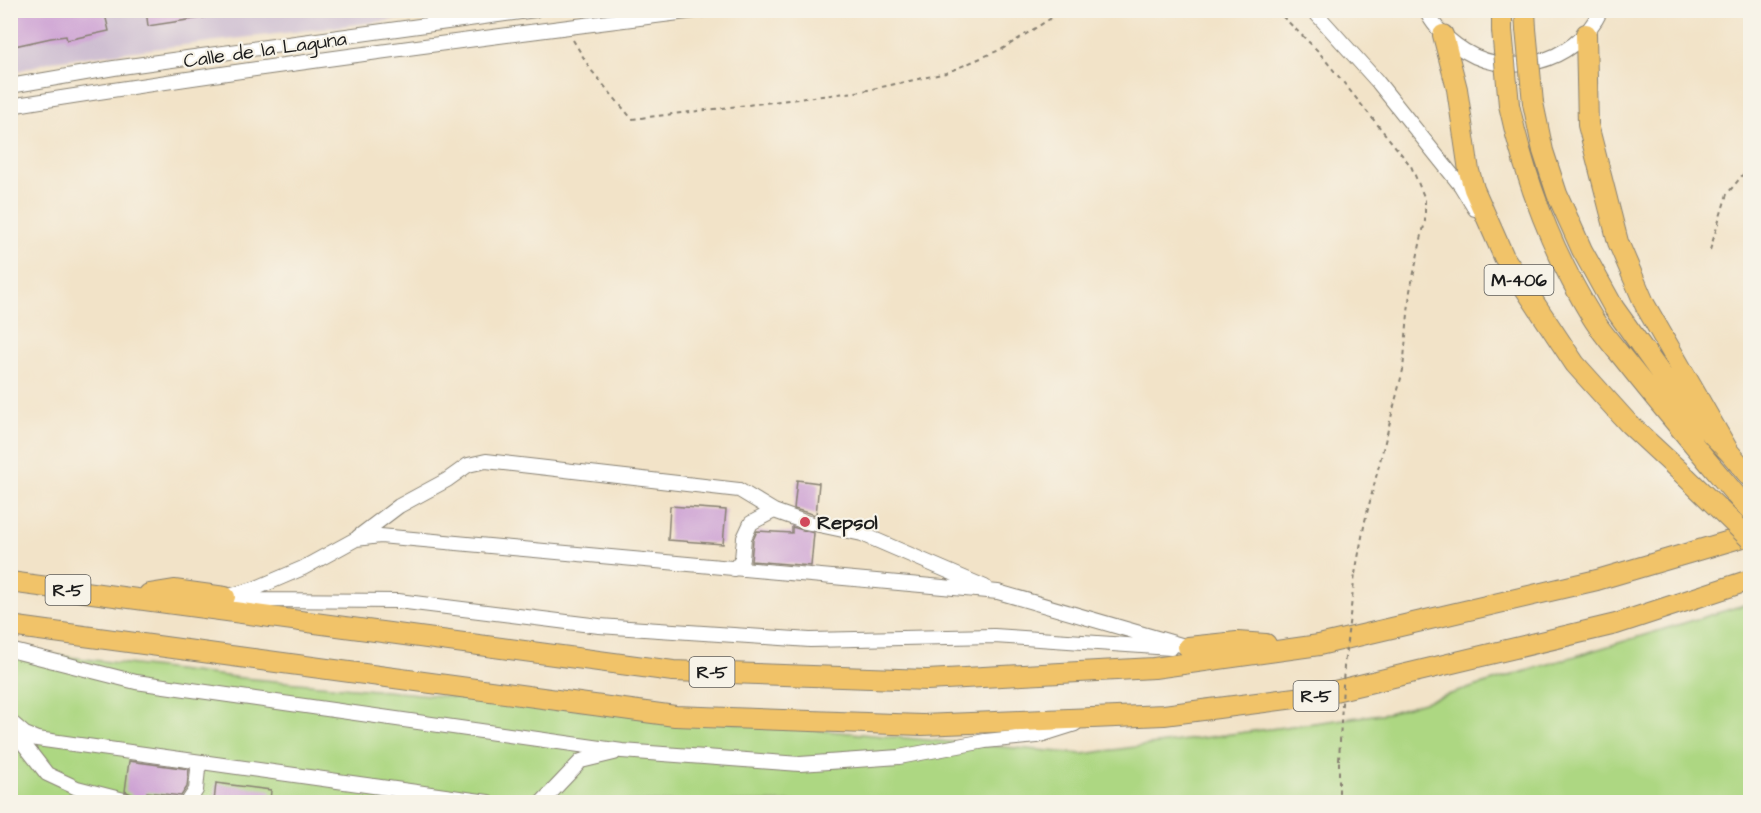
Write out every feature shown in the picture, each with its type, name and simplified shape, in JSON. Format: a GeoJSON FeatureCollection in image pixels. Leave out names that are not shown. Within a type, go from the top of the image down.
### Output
{"type":"FeatureCollection","features":[{"type":"Feature","properties":{"kind":"highway","name":"M-406"},"geometry":{"type":"LineString","coordinates":[[1502,10],[1509,105],[1519,152],[1534,196],[1560,258],[1593,318],[1668,416],[1750,512]]}},
{"type":"Feature","properties":{"kind":"highway"},"geometry":{"type":"LineString","coordinates":[[1525,20],[1533,103],[1543,151],[1557,194],[1582,250],[1614,308],[1684,406],[1750,477]]}},
{"type":"Feature","properties":{"kind":"highway"},"geometry":{"type":"LineString","coordinates":[[1586,34],[1588,125],[1618,242],[1645,305],[1729,452]]}},
{"type":"Feature","properties":{"kind":"highway","name":"M-406"},"geometry":{"type":"LineString","coordinates":[[1443,35],[1457,89],[1472,180],[1503,257],[1575,364],[1629,424],[1750,537]]}},
{"type":"Feature","properties":{"kind":"highway","name":"R-5"},"geometry":{"type":"LineString","coordinates":[[10,582],[673,670],[927,680],[1154,668],[1302,648],[1597,580],[1750,537]]}},
{"type":"Feature","properties":{"kind":"highway","name":"R-5"},"geometry":{"type":"LineString","coordinates":[[10,626],[675,716],[922,725],[1164,715],[1318,695],[1616,624],[1750,579]]}},
{"type":"Feature","properties":{"kind":"highway"},"geometry":{"type":"LineString","coordinates":[[126,598],[174,591],[225,597]]}},
{"type":"Feature","properties":{"kind":"highway"},"geometry":{"type":"LineString","coordinates":[[1188,647],[1237,642],[1302,648]]}},
{"type":"Feature","properties":{"kind":"street","name":"Calle de la Laguna"},"geometry":{"type":"LineString","coordinates":[[10,86],[114,68],[535,10]]}},
{"type":"Feature","properties":{"kind":"street"},"geometry":{"type":"LineString","coordinates":[[568,27],[617,10]]}},
{"type":"Feature","properties":{"kind":"street","name":"Calle de la Laguna"},"geometry":{"type":"LineString","coordinates":[[10,106],[113,89],[704,10]]}},
{"type":"Feature","properties":{"kind":"street"},"geometry":{"type":"LineString","coordinates":[[1313,10],[1377,81],[1461,186],[1503,257]]}},
{"type":"Feature","properties":{"kind":"street"},"geometry":{"type":"LineString","coordinates":[[1426,10],[1443,35],[1468,55],[1499,65],[1531,65],[1561,54],[1586,34],[1601,10]]}},
{"type":"Feature","properties":{"kind":"street"},"geometry":{"type":"LineString","coordinates":[[225,597],[254,589],[303,568],[356,539],[399,506],[447,480],[468,465],[486,460],[739,490],[774,511],[805,522],[862,534],[998,592],[1188,647]]}},
{"type":"Feature","properties":{"kind":"street"},"geometry":{"type":"LineString","coordinates":[[734,569],[742,558],[744,538],[751,524],[774,511]]}},
{"type":"Feature","properties":{"kind":"street"},"geometry":{"type":"LineString","coordinates":[[356,539],[380,536],[998,592]]}},
{"type":"Feature","properties":{"kind":"street"},"geometry":{"type":"LineString","coordinates":[[225,597],[258,600],[398,601],[599,626],[810,640],[994,636],[1170,648],[1188,647]]}},
{"type":"Feature","properties":{"kind":"street"},"geometry":{"type":"LineString","coordinates":[[10,650],[136,682],[622,751],[800,764],[899,757],[985,741],[1036,736],[1093,718]]}},
{"type":"Feature","properties":{"kind":"street"},"geometry":{"type":"LineString","coordinates":[[10,721],[25,734],[37,739],[488,802]]}},
{"type":"Feature","properties":{"kind":"street"},"geometry":{"type":"LineString","coordinates":[[10,727],[47,774],[77,788],[124,800]]}},
{"type":"Feature","properties":{"kind":"street"},"geometry":{"type":"LineString","coordinates":[[543,802],[581,761],[622,751]]}},
{"type":"Feature","properties":{"kind":"street"},"geometry":{"type":"LineString","coordinates":[[188,802],[196,790],[198,769],[202,762]]}},
{"type":"Feature","properties":{"kind":"path"},"geometry":{"type":"LineString","coordinates":[[568,27],[591,70],[632,119],[863,91],[946,73],[1004,48],[1064,10]]}},
{"type":"Feature","properties":{"kind":"path"},"geometry":{"type":"LineString","coordinates":[[1276,10],[1318,51],[1411,166],[1425,199],[1425,221],[1410,291],[1403,370],[1354,574],[1344,666],[1339,802]]}},
{"type":"Feature","properties":{"kind":"path"},"geometry":{"type":"LineString","coordinates":[[1710,250],[1727,194],[1750,166]]}},
{"type":"Feature","properties":{"kind":"shaded area"},"geometry":{"type":"Polygon","coordinates":[[[11,11],[467,11],[52,61],[11,73],[11,11]]]}},
{"type":"Feature","properties":{"kind":"green space"},"geometry":{"type":"Polygon","coordinates":[[[1750,603],[1750,802],[11,802],[11,650],[242,678],[1083,754],[1388,713],[1750,603]]]}},
{"type":"Feature","properties":{"kind":"building"},"geometry":{"type":"Polygon","coordinates":[[[10,10],[104,10],[109,31],[67,40],[66,36],[51,38],[10,47],[10,10]]]}},
{"type":"Feature","properties":{"kind":"building"},"geometry":{"type":"Polygon","coordinates":[[[146,10],[206,10],[207,17],[148,26],[146,10]]]}},
{"type":"Feature","properties":{"kind":"building"},"geometry":{"type":"Polygon","coordinates":[[[797,480],[819,483],[816,515],[794,509],[797,480]]]}},
{"type":"Feature","properties":{"kind":"building"},"geometry":{"type":"Polygon","coordinates":[[[670,506],[726,510],[723,544],[668,540],[670,506]]]}},
{"type":"Feature","properties":{"kind":"building"},"geometry":{"type":"Polygon","coordinates":[[[792,527],[814,533],[811,566],[751,561],[753,540],[757,531],[792,533],[792,527]]]}},
{"type":"Feature","properties":{"kind":"building"},"geometry":{"type":"Polygon","coordinates":[[[129,761],[189,769],[187,787],[181,796],[147,792],[146,802],[133,802],[131,794],[125,791],[129,761]]]}},
{"type":"Feature","properties":{"kind":"building"},"geometry":{"type":"Polygon","coordinates":[[[216,783],[271,790],[270,802],[214,802],[216,783]]]}},
{"type":"Feature","properties":{"kind":"place","name":"Repsol"},"geometry":{"type":"Point","coordinates":[805,522]}}]}
